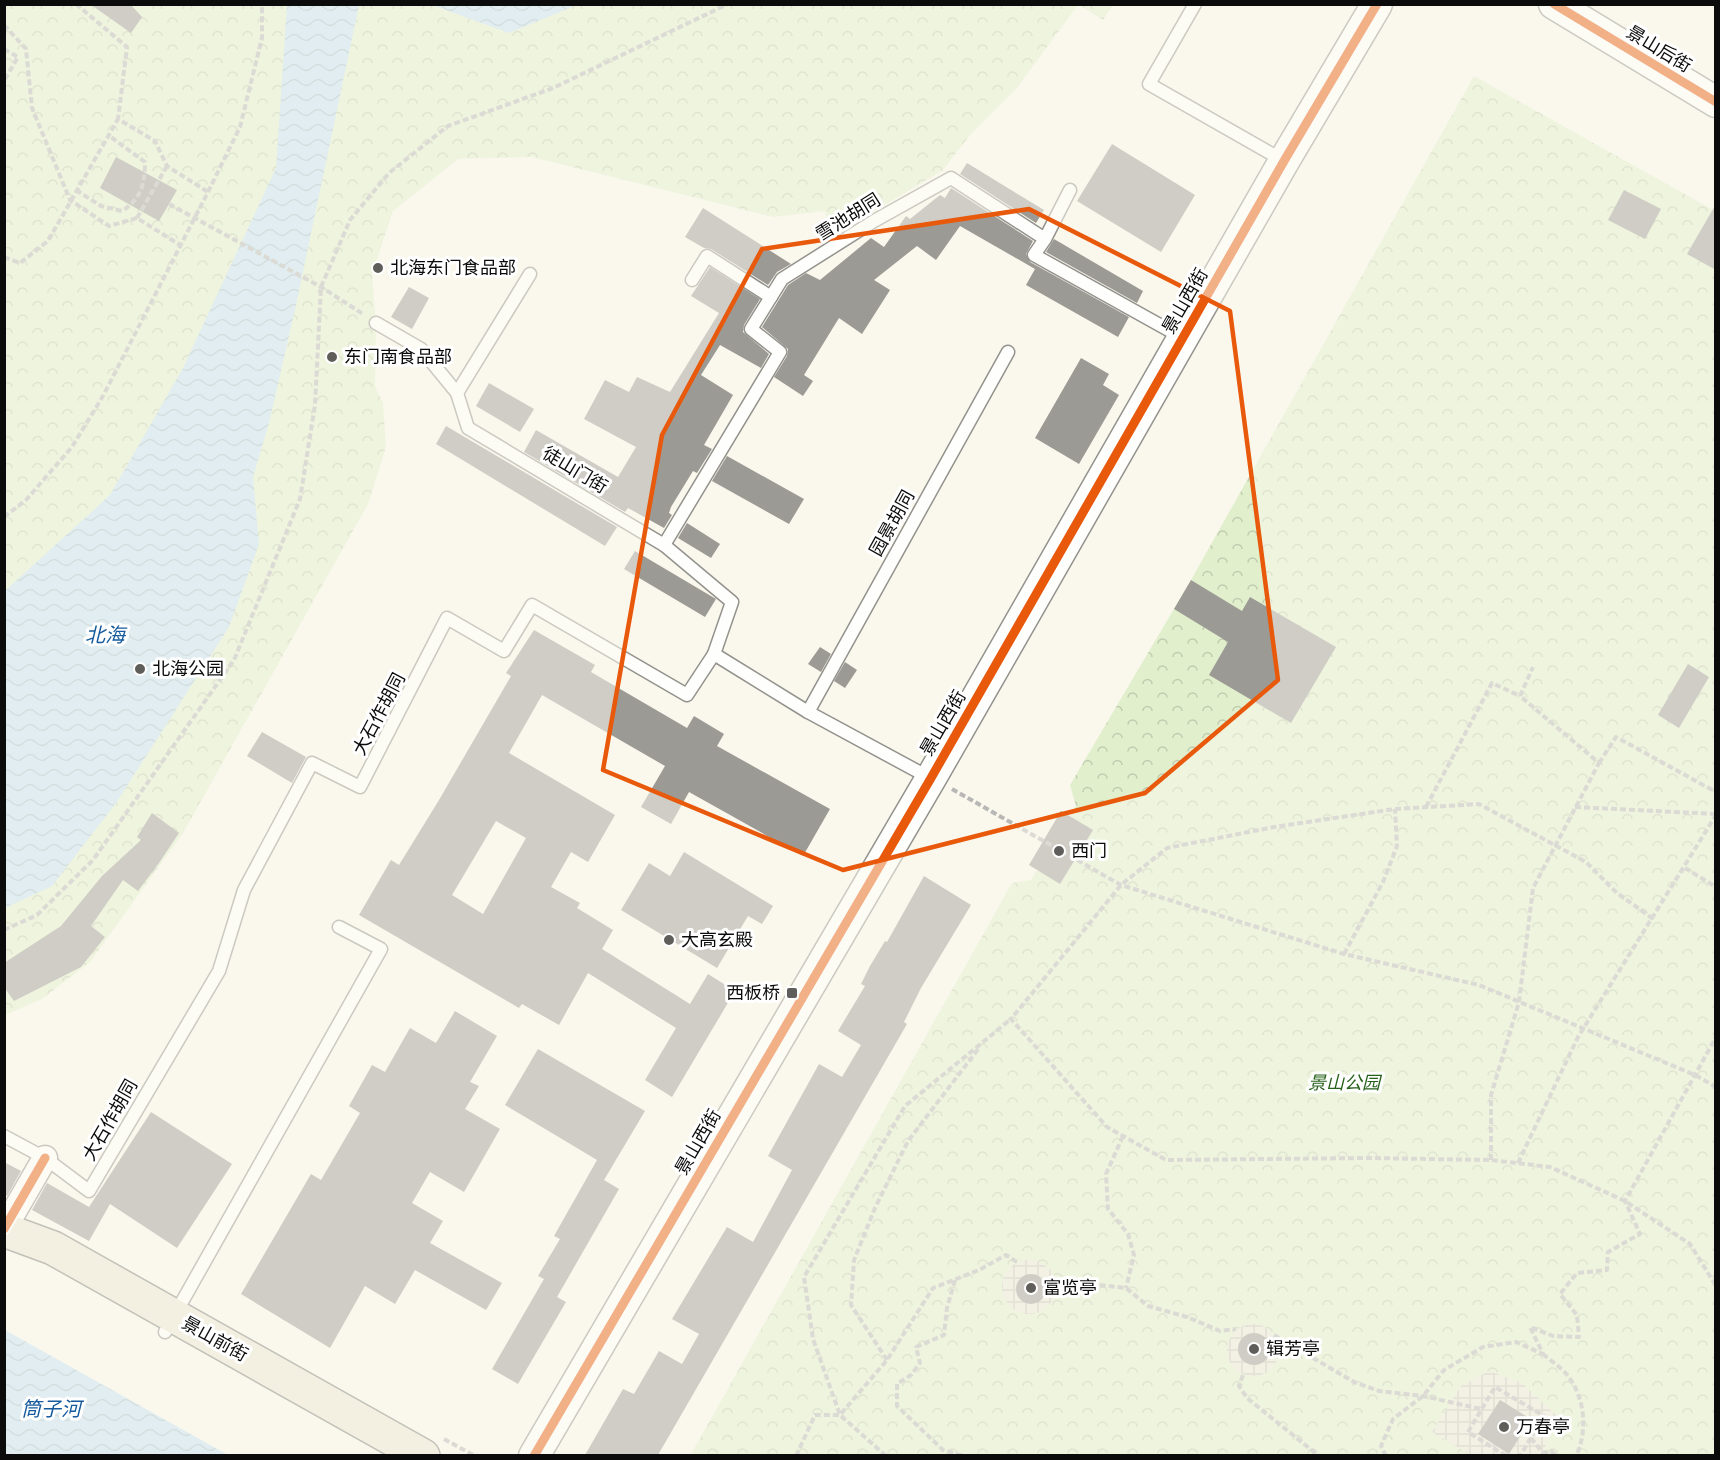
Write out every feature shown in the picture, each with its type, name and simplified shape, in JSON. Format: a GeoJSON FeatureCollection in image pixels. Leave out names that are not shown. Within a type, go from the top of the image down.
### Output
{"type":"FeatureCollection","features":[{"type":"Feature","properties":{"kind":"main road","name":"景山前街"},"geometry":{"type":"LineString","coordinates":[[4,1229],[53,1248],[169,1324],[381,1455]]}},
{"type":"Feature","properties":{"kind":"main road","name":"景山前街"},"geometry":{"type":"LineString","coordinates":[[4,1254],[44,1266],[169,1324],[423,1455]]}},
{"type":"Feature","properties":{"kind":"street","name":"景山西街"},"geometry":{"type":"LineString","coordinates":[[534,1455],[931,778],[1284,161],[1377,4]]}},
{"type":"Feature","properties":{"kind":"street","name":"景山后街"},"geometry":{"type":"LineString","coordinates":[[1554,4],[1716,102]]}},
{"type":"Feature","properties":{"kind":"street"},"geometry":{"type":"LineString","coordinates":[[4,1229],[45,1158]]}},
{"type":"Feature","properties":{"kind":"lane"},"geometry":{"type":"LineString","coordinates":[[1195,4],[1149,84],[1284,161]]}},
{"type":"Feature","properties":{"kind":"lane","name":"雪池胡同"},"geometry":{"type":"LineString","coordinates":[[664,545],[780,352],[751,329],[782,279],[874,220],[951,178],[1045,239]]}},
{"type":"Feature","properties":{"kind":"lane"},"geometry":{"type":"LineString","coordinates":[[1070,190],[1045,239],[1034,255],[1183,338]]}},
{"type":"Feature","properties":{"kind":"lane"},"geometry":{"type":"LineString","coordinates":[[692,280],[707,256],[771,297]]}},
{"type":"Feature","properties":{"kind":"lane"},"geometry":{"type":"LineString","coordinates":[[458,393],[530,274]]}},
{"type":"Feature","properties":{"kind":"lane","name":"徒山门街"},"geometry":{"type":"LineString","coordinates":[[376,323],[421,349],[458,393],[468,428],[664,545],[732,602],[714,654]]}},
{"type":"Feature","properties":{"kind":"lane","name":"园景胡同"},"geometry":{"type":"LineString","coordinates":[[808,712],[1008,351]]}},
{"type":"Feature","properties":{"kind":"lane","name":"大石作胡同"},"geometry":{"type":"LineString","coordinates":[[4,1136],[45,1158],[89,1191],[219,971],[244,890],[312,763],[360,787],[447,618],[504,651],[532,605],[687,695],[714,654]]}},
{"type":"Feature","properties":{"kind":"lane"},"geometry":{"type":"LineString","coordinates":[[714,654],[808,712],[931,778]]}},
{"type":"Feature","properties":{"kind":"lane"},"geometry":{"type":"LineString","coordinates":[[169,1324],[381,950],[339,927]]}},
{"type":"Feature","properties":{"kind":"path"},"geometry":{"type":"LineString","coordinates":[[4,257],[20,263],[48,241],[118,119],[127,47],[76,4]]}},
{"type":"Feature","properties":{"kind":"path"},"geometry":{"type":"LineString","coordinates":[[4,517],[26,500],[72,447],[104,396],[195,218],[240,127],[262,38],[262,4]]}},
{"type":"Feature","properties":{"kind":"path"},"geometry":{"type":"LineString","coordinates":[[4,930],[37,915],[93,860],[234,660],[300,499],[315,405],[321,287],[350,220],[389,173],[448,126],[553,88],[728,4]]}},
{"type":"Feature","properties":{"kind":"path"},"geometry":{"type":"LineString","coordinates":[[4,26],[26,50],[32,108],[70,200],[109,226],[137,218],[167,166]]}},
{"type":"Feature","properties":{"kind":"path"},"geometry":{"type":"LineString","coordinates":[[4,50],[18,57],[4,81]]}},
{"type":"Feature","properties":{"kind":"path"},"geometry":{"type":"LineString","coordinates":[[118,119],[155,141],[167,166],[208,192]]}},
{"type":"Feature","properties":{"kind":"path"},"geometry":{"type":"LineString","coordinates":[[76,190],[101,206],[122,211],[134,203],[145,184],[145,162],[108,135]]}},
{"type":"Feature","properties":{"kind":"path"},"geometry":{"type":"LineString","coordinates":[[169,204],[321,287],[376,323]]}},
{"type":"Feature","properties":{"kind":"path"},"geometry":{"type":"LineString","coordinates":[[137,218],[180,244]]}},
{"type":"Feature","properties":{"kind":"path"},"geometry":{"type":"LineString","coordinates":[[1520,696],[1533,667]]}},
{"type":"Feature","properties":{"kind":"path"},"geometry":{"type":"LineString","coordinates":[[1425,807],[1492,683],[1520,696],[1599,763]]}},
{"type":"Feature","properties":{"kind":"path"},"geometry":{"type":"LineString","coordinates":[[1491,1160],[1491,1095],[1519,1002],[1533,888],[1599,763],[1616,736],[1716,792]]}},
{"type":"Feature","properties":{"kind":"path"},"geometry":{"type":"LineString","coordinates":[[931,778],[1121,885],[1344,954],[1479,985],[1695,1075],[1716,1087]]}},
{"type":"Feature","properties":{"kind":"path"},"geometry":{"type":"LineString","coordinates":[[886,1455],[840,1415],[813,1339],[804,1277],[905,1106],[1011,1019],[1121,885],[1167,848],[1274,827],[1395,809],[1479,804],[1586,862],[1617,893],[1653,919]]}},
{"type":"Feature","properties":{"kind":"path"},"geometry":{"type":"LineString","coordinates":[[1518,1163],[1583,1029],[1685,868],[1716,814],[1575,807]]}},
{"type":"Feature","properties":{"kind":"path"},"geometry":{"type":"LineString","coordinates":[[1344,954],[1383,882],[1397,846],[1395,809]]}},
{"type":"Feature","properties":{"kind":"path"},"geometry":{"type":"LineString","coordinates":[[1685,868],[1716,887]]}},
{"type":"Feature","properties":{"kind":"path"},"geometry":{"type":"LineString","coordinates":[[1011,1019],[1107,1126],[1166,1160],[1369,1158],[1491,1160],[1550,1167],[1625,1201],[1690,1244],[1716,1286]]}},
{"type":"Feature","properties":{"kind":"path"},"geometry":{"type":"LineString","coordinates":[[1625,1201],[1716,1037]]}},
{"type":"Feature","properties":{"kind":"path"},"geometry":{"type":"LineString","coordinates":[[887,1360],[851,1305],[854,1260],[875,1208],[908,1141],[983,1042]]}},
{"type":"Feature","properties":{"kind":"path"},"geometry":{"type":"LineString","coordinates":[[1124,1136],[1106,1174],[1108,1209],[1128,1234],[1134,1255],[1126,1288]]}},
{"type":"Feature","properties":{"kind":"path"},"geometry":{"type":"LineString","coordinates":[[1543,1354],[1530,1327],[1553,1336],[1579,1336],[1577,1315],[1560,1294],[1576,1273],[1607,1269],[1608,1252],[1640,1234],[1625,1201]]}},
{"type":"Feature","properties":{"kind":"path"},"geometry":{"type":"LineString","coordinates":[[796,1455],[815,1415],[840,1415],[887,1360],[933,1288],[1006,1255],[1017,1262]]}},
{"type":"Feature","properties":{"kind":"path"},"geometry":{"type":"LineString","coordinates":[[955,1279],[947,1308],[944,1335],[915,1347],[920,1363],[911,1375],[897,1384],[897,1406],[943,1450],[964,1455]]}},
{"type":"Feature","properties":{"kind":"path"},"geometry":{"type":"LineString","coordinates":[[1055,1280],[1126,1288],[1148,1306],[1187,1317],[1220,1331],[1236,1329]]}},
{"type":"Feature","properties":{"kind":"path"},"geometry":{"type":"LineString","coordinates":[[1274,1335],[1354,1382],[1379,1391],[1423,1396],[1481,1410]]}},
{"type":"Feature","properties":{"kind":"path"},"geometry":{"type":"LineString","coordinates":[[1386,1455],[1381,1446],[1393,1419],[1423,1396],[1444,1370],[1483,1347],[1516,1342],[1543,1354],[1568,1376],[1584,1412],[1582,1443],[1576,1455]]}},
{"type":"Feature","properties":{"kind":"path"},"geometry":{"type":"LineString","coordinates":[[1243,1375],[1239,1386],[1248,1398],[1319,1455]]}},
{"type":"Feature","properties":{"kind":"path"},"geometry":{"type":"LineString","coordinates":[[1506,1455],[1468,1432],[1496,1387],[1544,1416],[1520,1455]]}},
{"type":"Feature","properties":{"kind":"path"},"geometry":{"type":"LineString","coordinates":[[1531,1438],[1544,1453],[1551,1451],[1556,1455]]}},
{"type":"Feature","properties":{"kind":"path"},"geometry":{"type":"LineString","coordinates":[[977,1455],[996,1455]]}},
{"type":"Feature","properties":{"kind":"highlighted area"},"geometry":{"type":"Polygon","coordinates":[[[1029,209],[1230,311],[1278,680],[1145,793],[843,870],[603,770],[662,435],[762,249],[1029,209]]]}},
{"type":"Feature","properties":{"kind":"green space","name":"北海公园"},"geometry":{"type":"Polygon","coordinates":[[[5,5],[1078,5],[1016,89],[971,134],[942,171],[831,236],[825,211],[773,217],[532,157],[458,159],[393,211],[372,274],[376,323],[375,386],[383,403],[386,447],[368,504],[183,833],[90,962],[42,999],[5,1015],[5,5]]]}},
{"type":"Feature","properties":{"kind":"green space"},"geometry":{"type":"Polygon","coordinates":[[[1079,5],[1113,5],[1103,20],[1079,5]]]}},
{"type":"Feature","properties":{"kind":"green space","name":"景山公园"},"geometry":{"type":"Polygon","coordinates":[[[1474,76],[1715,211],[1715,1455],[690,1456],[1012,883],[1031,880],[1037,870],[1029,865],[1061,811],[1070,816],[1076,806],[1070,785],[1191,580],[1474,76]]]}},
{"type":"Feature","properties":{"kind":"shaded area"},"geometry":{"type":"Polygon","coordinates":[[[1029,1260],[1039,1262],[1048,1268],[1054,1277],[1056,1287],[1054,1297],[1048,1306],[1039,1312],[1029,1314],[1019,1312],[1010,1306],[1004,1297],[1002,1287],[1004,1277],[1010,1268],[1019,1262],[1029,1260]]]}},
{"type":"Feature","properties":{"kind":"shaded area"},"geometry":{"type":"Polygon","coordinates":[[[1248,1324],[1258,1324],[1272,1331],[1279,1350],[1272,1369],[1258,1376],[1248,1376],[1238,1372],[1231,1365],[1227,1355],[1227,1345],[1231,1335],[1238,1328],[1248,1324]]]}},
{"type":"Feature","properties":{"kind":"shaded area"},"geometry":{"type":"Polygon","coordinates":[[[1489,1371],[1522,1383],[1557,1416],[1542,1455],[1471,1455],[1432,1432],[1461,1386],[1489,1371]]]}},
{"type":"Feature","properties":{"kind":"water","name":"北海"},"geometry":{"type":"Polygon","coordinates":[[[287,5],[359,5],[296,305],[269,423],[253,477],[259,544],[229,627],[116,803],[52,886],[5,908],[5,591],[110,495],[183,368],[276,168],[287,5]]]}},
{"type":"Feature","properties":{"kind":"water"},"geometry":{"type":"Polygon","coordinates":[[[432,5],[577,5],[509,33],[432,5]]]}},
{"type":"Feature","properties":{"kind":"water","name":"筒子河"},"geometry":{"type":"Polygon","coordinates":[[[5,1330],[228,1455],[5,1455],[5,1330]]]}},
{"type":"Feature","properties":{"kind":"building"},"geometry":{"type":"Polygon","coordinates":[[[90,4],[130,4],[142,17],[131,33],[90,4]]]}},
{"type":"Feature","properties":{"kind":"building"},"geometry":{"type":"Polygon","coordinates":[[[1112,144],[1195,195],[1161,252],[1077,201],[1112,144]]]}},
{"type":"Feature","properties":{"kind":"building"},"geometry":{"type":"Polygon","coordinates":[[[116,157],[177,190],[159,221],[100,188],[116,157]]]}},
{"type":"Feature","properties":{"kind":"building"},"geometry":{"type":"Polygon","coordinates":[[[967,163],[1044,210],[1036,223],[960,174],[967,163]]]}},
{"type":"Feature","properties":{"kind":"building"},"geometry":{"type":"Polygon","coordinates":[[[951,188],[1033,241],[1026,254],[1030,262],[1129,317],[1118,337],[1026,285],[1035,269],[960,226],[936,260],[917,246],[874,280],[890,290],[862,334],[839,318],[804,375],[813,381],[803,396],[774,377],[787,356],[788,349],[762,327],[788,285],[806,273],[820,280],[871,238],[884,247],[906,216],[910,219],[940,195],[945,198],[951,188]]]}},
{"type":"Feature","properties":{"kind":"building"},"geometry":{"type":"Polygon","coordinates":[[[1624,190],[1661,209],[1645,239],[1608,220],[1624,190]]]}},
{"type":"Feature","properties":{"kind":"building"},"geometry":{"type":"Polygon","coordinates":[[[1716,204],[1716,270],[1687,254],[1716,204]]]}},
{"type":"Feature","properties":{"kind":"building"},"geometry":{"type":"Polygon","coordinates":[[[703,208],[791,264],[777,272],[768,285],[711,249],[704,248],[685,237],[703,208]]]}},
{"type":"Feature","properties":{"kind":"building"},"geometry":{"type":"Polygon","coordinates":[[[1054,239],[1143,291],[1137,303],[1046,252],[1054,239]]]}},
{"type":"Feature","properties":{"kind":"building"},"geometry":{"type":"Polygon","coordinates":[[[710,267],[760,299],[744,325],[743,332],[769,354],[761,368],[720,345],[701,375],[733,395],[704,445],[712,449],[697,473],[693,471],[671,507],[669,513],[672,515],[664,528],[628,508],[625,512],[524,452],[536,430],[618,477],[636,447],[584,419],[605,380],[629,392],[637,377],[670,392],[719,313],[691,296],[710,267]]]}},
{"type":"Feature","properties":{"kind":"building"},"geometry":{"type":"Polygon","coordinates":[[[409,287],[429,298],[412,329],[391,317],[409,287]]]}},
{"type":"Feature","properties":{"kind":"building"},"geometry":{"type":"Polygon","coordinates":[[[1081,358],[1109,374],[1103,385],[1119,395],[1079,464],[1035,438],[1081,358]]]}},
{"type":"Feature","properties":{"kind":"building"},"geometry":{"type":"Polygon","coordinates":[[[489,383],[534,409],[520,432],[476,406],[489,383]]]}},
{"type":"Feature","properties":{"kind":"building"},"geometry":{"type":"Polygon","coordinates":[[[446,426],[617,527],[605,546],[436,444],[446,426]]]}},
{"type":"Feature","properties":{"kind":"building"},"geometry":{"type":"Polygon","coordinates":[[[727,456],[804,499],[789,524],[712,481],[727,456]]]}},
{"type":"Feature","properties":{"kind":"building"},"geometry":{"type":"Polygon","coordinates":[[[687,523],[720,544],[711,558],[678,538],[687,523]]]}},
{"type":"Feature","properties":{"kind":"building"},"geometry":{"type":"Polygon","coordinates":[[[635,551],[716,599],[705,617],[624,569],[635,551]]]}},
{"type":"Feature","properties":{"kind":"building"},"geometry":{"type":"Polygon","coordinates":[[[1191,580],[1242,611],[1250,597],[1336,647],[1291,723],[1209,675],[1228,642],[1174,609],[1191,580]]]}},
{"type":"Feature","properties":{"kind":"building"},"geometry":{"type":"Polygon","coordinates":[[[534,630],[595,665],[591,672],[687,728],[694,716],[724,734],[717,746],[830,809],[803,856],[689,792],[671,824],[641,807],[665,766],[542,695],[509,753],[615,815],[588,862],[571,852],[551,887],[580,903],[577,908],[613,930],[602,949],[690,1004],[708,974],[735,991],[672,1097],[645,1080],[676,1028],[588,973],[559,1025],[522,1004],[519,1008],[359,915],[391,860],[399,865],[439,800],[511,676],[506,673],[534,630]],[[496,821],[452,895],[483,914],[526,838],[496,821]]]}},
{"type":"Feature","properties":{"kind":"building"},"geometry":{"type":"Polygon","coordinates":[[[820,647],[831,654],[821,672],[808,664],[820,647]]]}},
{"type":"Feature","properties":{"kind":"building"},"geometry":{"type":"Polygon","coordinates":[[[845,662],[857,670],[845,688],[834,681],[845,662]]]}},
{"type":"Feature","properties":{"kind":"building"},"geometry":{"type":"Polygon","coordinates":[[[1688,664],[1709,677],[1679,728],[1658,715],[1688,664]]]}},
{"type":"Feature","properties":{"kind":"building"},"geometry":{"type":"Polygon","coordinates":[[[262,732],[306,757],[292,783],[247,756],[262,732]]]}},
{"type":"Feature","properties":{"kind":"building","name":"西门"},"geometry":{"type":"Polygon","coordinates":[[[1061,811],[1093,830],[1060,884],[1029,865],[1061,811]]]}},
{"type":"Feature","properties":{"kind":"building"},"geometry":{"type":"Polygon","coordinates":[[[152,813],[179,833],[138,891],[123,880],[91,926],[105,937],[81,967],[14,1001],[4,987],[4,963],[61,926],[102,876],[141,840],[137,837],[152,813]]]}},
{"type":"Feature","properties":{"kind":"building"},"geometry":{"type":"Polygon","coordinates":[[[684,852],[773,906],[762,924],[748,916],[717,968],[621,910],[649,863],[670,876],[684,852]]]}},
{"type":"Feature","properties":{"kind":"building"},"geometry":{"type":"Polygon","coordinates":[[[924,876],[971,905],[921,988],[904,1022],[907,1024],[658,1455],[585,1455],[623,1389],[634,1394],[659,1351],[682,1364],[699,1334],[672,1319],[727,1227],[753,1242],[792,1170],[768,1156],[819,1064],[842,1077],[861,1045],[838,1031],[865,986],[861,984],[870,966],[885,941],[887,942],[924,876]]]}},
{"type":"Feature","properties":{"kind":"building"},"geometry":{"type":"Polygon","coordinates":[[[455,1011],[497,1036],[470,1082],[479,1086],[465,1109],[500,1129],[464,1192],[430,1172],[412,1203],[443,1221],[430,1243],[502,1283],[486,1310],[415,1270],[395,1304],[365,1286],[330,1348],[241,1294],[311,1174],[321,1180],[360,1113],[349,1106],[372,1065],[385,1072],[410,1028],[436,1043],[455,1011]]]}},
{"type":"Feature","properties":{"kind":"building"},"geometry":{"type":"Polygon","coordinates":[[[538,1049],[645,1111],[604,1180],[619,1189],[557,1297],[566,1302],[518,1384],[492,1369],[544,1279],[538,1276],[560,1239],[554,1236],[597,1160],[505,1105],[538,1049]]]}},
{"type":"Feature","properties":{"kind":"building"},"geometry":{"type":"Polygon","coordinates":[[[151,1112],[232,1164],[177,1248],[110,1204],[89,1241],[32,1210],[47,1183],[89,1207],[151,1112]]]}},
{"type":"Feature","properties":{"kind":"building"},"geometry":{"type":"Polygon","coordinates":[[[4,1162],[21,1171],[7,1196],[4,1195],[4,1162]]]}},
{"type":"Feature","properties":{"kind":"building","name":"富览亭"},"geometry":{"type":"Polygon","coordinates":[[[1031,1274],[1037,1275],[1045,1283],[1045,1295],[1037,1303],[1031,1304],[1025,1303],[1017,1295],[1016,1289],[1017,1283],[1025,1275],[1031,1274]]]}},
{"type":"Feature","properties":{"kind":"building","name":"辑芳亭"},"geometry":{"type":"Polygon","coordinates":[[[1254,1333],[1265,1338],[1270,1349],[1265,1360],[1254,1365],[1243,1360],[1238,1349],[1243,1338],[1254,1333]]]}},
{"type":"Feature","properties":{"kind":"building","name":"万春亭"},"geometry":{"type":"Polygon","coordinates":[[[1500,1400],[1531,1419],[1509,1454],[1478,1434],[1500,1400]]]}},
{"type":"Feature","properties":{"kind":"cycle path"},"geometry":{"type":"LineString","coordinates":[[534,1456],[931,778],[1284,161],[1377,4]]}},
{"type":"Feature","properties":{"kind":"cycle path"},"geometry":{"type":"LineString","coordinates":[[1554,4],[1716,102]]}},
{"type":"Feature","properties":{"kind":"cycle path"},"geometry":{"type":"LineString","coordinates":[[4,1229],[45,1158]]}},
{"type":"Feature","properties":{"kind":"place","name":"北海东门食品部"},"geometry":{"type":"Point","coordinates":[378,268]}},
{"type":"Feature","properties":{"kind":"place","name":"东门南食品部"},"geometry":{"type":"Point","coordinates":[332,357]}},
{"type":"Feature","properties":{"kind":"place","name":"北海公园"},"geometry":{"type":"Point","coordinates":[140,669]}},
{"type":"Feature","properties":{"kind":"place","name":"西门"},"geometry":{"type":"Point","coordinates":[1059,851]}},
{"type":"Feature","properties":{"kind":"place","name":"大高玄殿"},"geometry":{"type":"Point","coordinates":[669,940]}},
{"type":"Feature","properties":{"kind":"place","name":"西板桥"},"geometry":{"type":"Point","coordinates":[792,993]}},
{"type":"Feature","properties":{"kind":"place","name":"富览亭"},"geometry":{"type":"Point","coordinates":[1031,1288]}},
{"type":"Feature","properties":{"kind":"place","name":"辑芳亭"},"geometry":{"type":"Point","coordinates":[1254,1349]}},
{"type":"Feature","properties":{"kind":"place","name":"万春亭"},"geometry":{"type":"Point","coordinates":[1504,1427]}}]}
